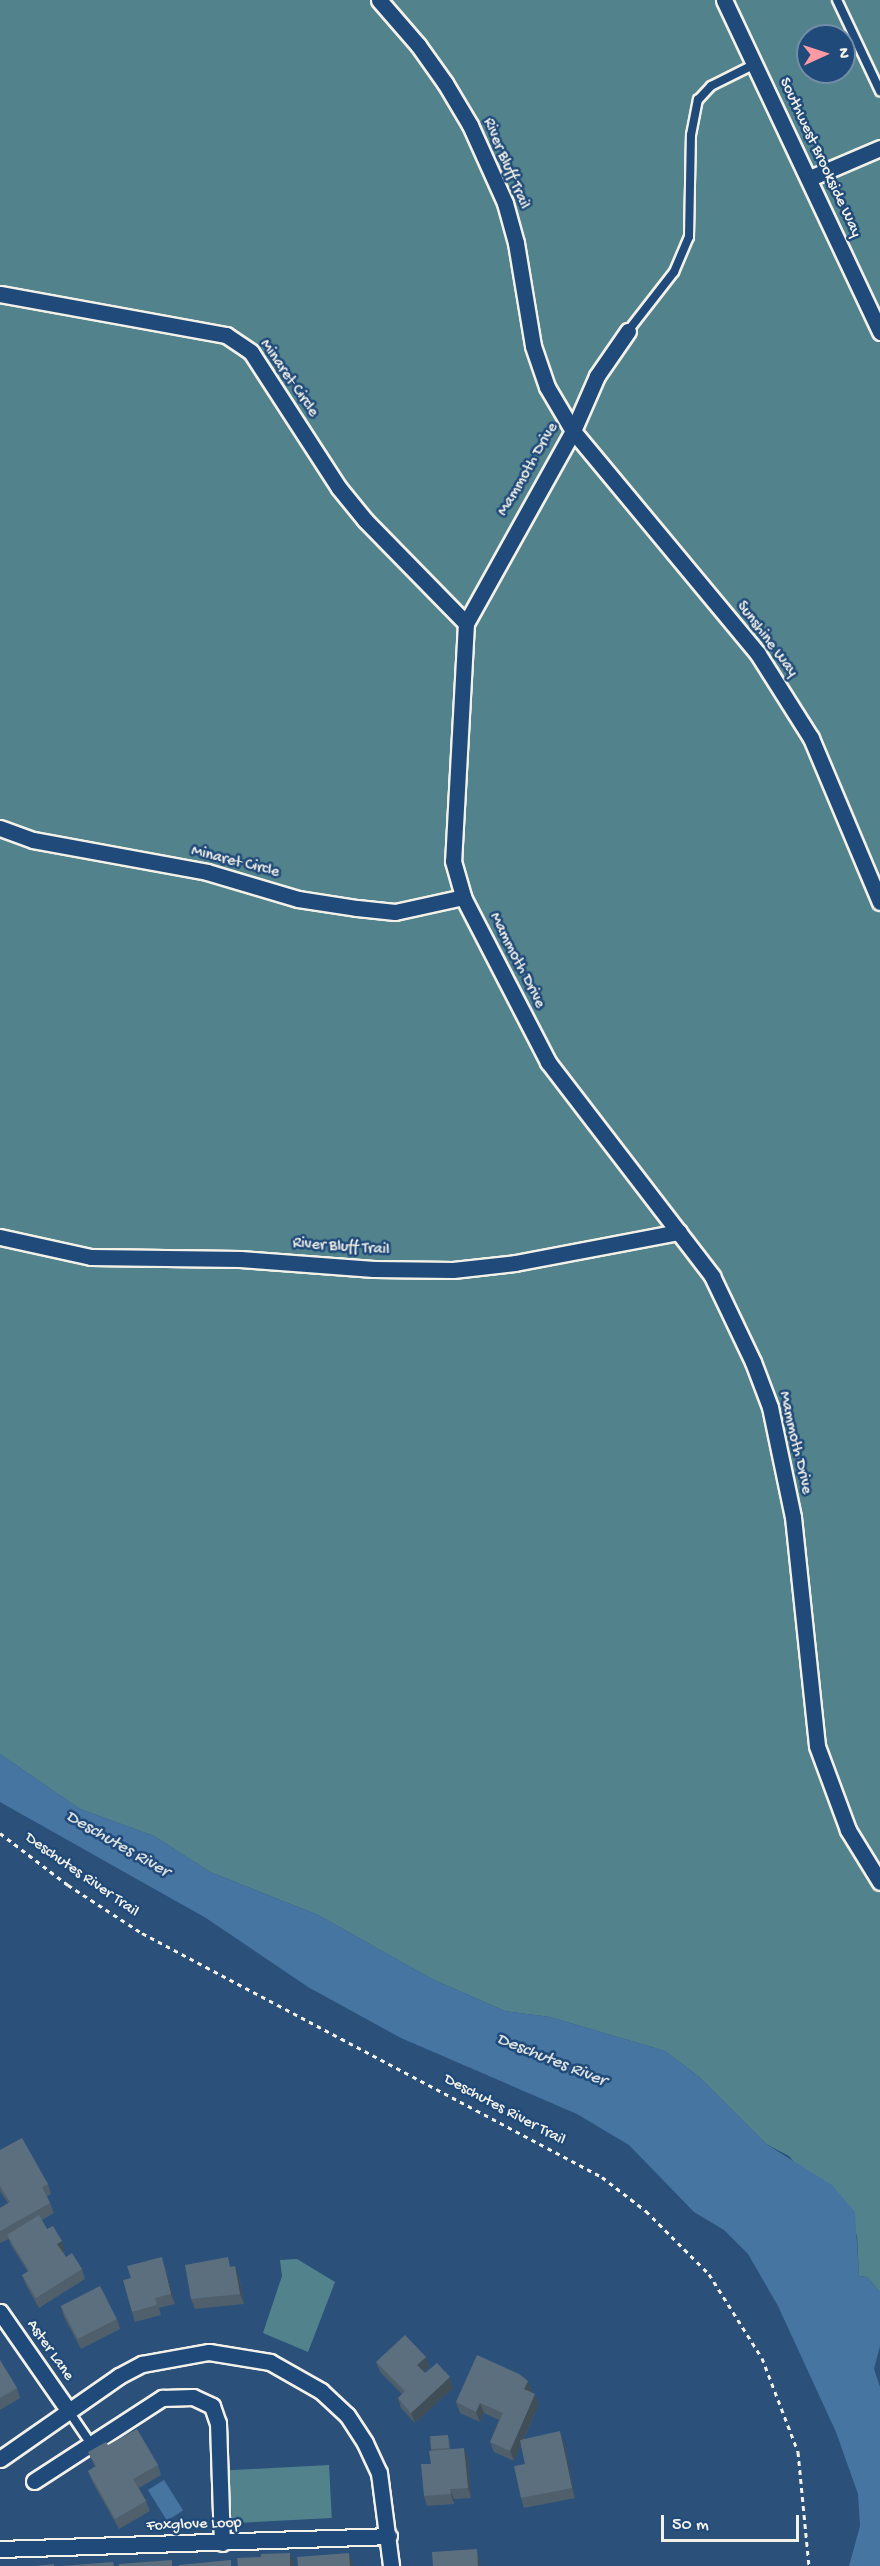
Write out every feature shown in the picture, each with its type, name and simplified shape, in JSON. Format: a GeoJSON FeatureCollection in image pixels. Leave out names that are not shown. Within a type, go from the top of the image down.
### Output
{"type":"FeatureCollection","features":[{"type":"Feature","properties":{"kind":"street","name":"River Bluff Trail"},"geometry":{"type":"LineString","coordinates":[[379,0],[418,45],[444,83],[501,194],[516,243],[533,346],[547,387],[573,431]]}},
{"type":"Feature","properties":{"kind":"street","name":"Southwest Brookside Way"},"geometry":{"type":"LineString","coordinates":[[724,0],[810,178],[880,332]]}},
{"type":"Feature","properties":{"kind":"street"},"geometry":{"type":"LineString","coordinates":[[810,178],[880,148]]}},
{"type":"Feature","properties":{"kind":"street","name":"Minaret Circle"},"geometry":{"type":"LineString","coordinates":[[0,294],[225,335],[251,352],[339,488],[365,520],[466,622]]}},
{"type":"Feature","properties":{"kind":"street","name":"Mammoth Drive"},"geometry":{"type":"LineString","coordinates":[[628,331],[597,376],[573,431],[466,622],[453,861],[463,897],[548,1062],[712,1276],[734,1318],[770,1407],[793,1517],[817,1746],[848,1830],[880,1882]]}},
{"type":"Feature","properties":{"kind":"street","name":"Sunshine Way"},"geometry":{"type":"LineString","coordinates":[[573,431],[758,654],[811,738],[880,903]]}},
{"type":"Feature","properties":{"kind":"street","name":"Minaret Circle"},"geometry":{"type":"LineString","coordinates":[[0,828],[33,840],[207,872],[298,899],[395,912],[463,897]]}},
{"type":"Feature","properties":{"kind":"street","name":"River Bluff Trail"},"geometry":{"type":"LineString","coordinates":[[0,1237],[91,1257],[240,1259],[374,1269],[453,1270],[515,1263],[679,1232]]}},
{"type":"Feature","properties":{"kind":"street","name":"Aster Lane"},"geometry":{"type":"LineString","coordinates":[[0,2312],[68,2410]]}},
{"type":"Feature","properties":{"kind":"street"},"geometry":{"type":"LineString","coordinates":[[0,2459],[68,2410],[119,2376],[142,2364],[176,2356],[209,2352],[270,2362],[295,2373],[347,2415],[380,2473],[391,2566]]}},
{"type":"Feature","properties":{"kind":"street"},"geometry":{"type":"LineString","coordinates":[[34,2481],[162,2398],[193,2397],[212,2406],[218,2423],[222,2543]]}},
{"type":"Feature","properties":{"kind":"street","name":"Foxglove Loop"},"geometry":{"type":"LineString","coordinates":[[0,2549],[389,2536]]}},
{"type":"Feature","properties":{"kind":"lane"},"geometry":{"type":"LineString","coordinates":[[837,0],[880,91]]}},
{"type":"Feature","properties":{"kind":"lane","name":"Mammoth Drive"},"geometry":{"type":"LineString","coordinates":[[628,331],[674,272],[689,237],[691,135],[698,100],[711,86],[755,64]]}},
{"type":"Feature","properties":{"kind":"lane"},"geometry":{"type":"LineString","coordinates":[[68,2410],[91,2444]]}},
{"type":"Feature","properties":{"kind":"path","name":"Deschutes River Trail"},"geometry":{"type":"LineString","coordinates":[[0,1833],[68,1885],[142,1933],[602,2177],[646,2211],[709,2274],[762,2358],[798,2452],[809,2566]]}},
{"type":"Feature","properties":{"kind":"green space"},"geometry":{"type":"Polygon","coordinates":[[[0,0],[880,0],[880,2292],[867,2277],[859,2276],[857,2235],[789,2156],[766,2144],[698,2076],[665,2051],[550,2017],[505,2011],[432,1979],[318,1915],[210,1872],[154,1836],[80,1809],[0,1754],[0,0]]]}},
{"type":"Feature","properties":{"kind":"green space"},"geometry":{"type":"Polygon","coordinates":[[[297,2259],[335,2282],[308,2352],[263,2333],[282,2276],[280,2260],[297,2259]]]}},
{"type":"Feature","properties":{"kind":"green space"},"geometry":{"type":"Polygon","coordinates":[[[329,2465],[332,2518],[232,2523],[229,2470],[329,2465]]]}},
{"type":"Feature","properties":{"kind":"water","name":"Deschutes River"},"geometry":{"type":"Polygon","coordinates":[[[0,1754],[80,1809],[154,1836],[210,1872],[318,1915],[432,1979],[505,2011],[550,2017],[665,2051],[698,2076],[766,2144],[832,2185],[855,2212],[859,2276],[867,2277],[880,2292],[880,2346],[874,2369],[880,2387],[880,2566],[849,2566],[860,2526],[858,2494],[836,2432],[778,2306],[748,2254],[724,2230],[694,2212],[629,2145],[577,2114],[401,2038],[308,1987],[206,1918],[0,1802],[0,1754]]]}},
{"type":"Feature","properties":{"kind":"water"},"geometry":{"type":"Polygon","coordinates":[[[164,2480],[183,2511],[167,2521],[148,2490],[164,2480]]]}},
{"type":"Feature","properties":{"kind":"building"},"geometry":{"type":"Polygon","coordinates":[[[22,2138],[48,2184],[42,2187],[50,2203],[0,2231],[0,2208],[10,2202],[0,2186],[0,2150],[22,2138]]]}},
{"type":"Feature","properties":{"kind":"building"},"geometry":{"type":"Polygon","coordinates":[[[39,2215],[47,2229],[53,2226],[62,2241],[57,2244],[66,2257],[72,2253],[82,2269],[36,2298],[22,2275],[29,2271],[7,2235],[39,2215]]]}},
{"type":"Feature","properties":{"kind":"building"},"geometry":{"type":"Polygon","coordinates":[[[162,2257],[171,2294],[155,2298],[157,2305],[132,2312],[123,2280],[131,2278],[127,2266],[162,2257]]]}},
{"type":"Feature","properties":{"kind":"building"},"geometry":{"type":"Polygon","coordinates":[[[228,2257],[230,2267],[235,2266],[240,2294],[191,2299],[185,2265],[228,2257]]]}},
{"type":"Feature","properties":{"kind":"building"},"geometry":{"type":"Polygon","coordinates":[[[100,2286],[117,2319],[78,2339],[61,2306],[100,2286]]]}},
{"type":"Feature","properties":{"kind":"building"},"geometry":{"type":"Polygon","coordinates":[[[405,2335],[426,2357],[417,2365],[425,2373],[437,2363],[450,2377],[411,2413],[398,2398],[405,2391],[376,2362],[405,2335]]]}},
{"type":"Feature","properties":{"kind":"building"},"geometry":{"type":"Polygon","coordinates":[[[477,2355],[519,2374],[528,2381],[524,2389],[535,2394],[510,2451],[490,2442],[503,2413],[480,2403],[476,2412],[456,2402],[477,2355]]]}},
{"type":"Feature","properties":{"kind":"building"},"geometry":{"type":"Polygon","coordinates":[[[0,2360],[17,2388],[0,2398],[0,2360]]]}},
{"type":"Feature","properties":{"kind":"building"},"geometry":{"type":"Polygon","coordinates":[[[137,2429],[158,2465],[133,2479],[146,2501],[115,2519],[88,2471],[96,2466],[88,2452],[106,2442],[108,2445],[137,2429]]]}},
{"type":"Feature","properties":{"kind":"building"},"geometry":{"type":"Polygon","coordinates":[[[560,2431],[572,2488],[521,2498],[514,2466],[525,2464],[520,2440],[560,2431]]]}},
{"type":"Feature","properties":{"kind":"building"},"geometry":{"type":"Polygon","coordinates":[[[448,2435],[449,2448],[431,2449],[430,2436],[448,2435]]]}},
{"type":"Feature","properties":{"kind":"building"},"geometry":{"type":"Polygon","coordinates":[[[464,2448],[468,2488],[450,2489],[451,2494],[424,2496],[421,2464],[431,2464],[429,2451],[464,2448]]]}},
{"type":"Feature","properties":{"kind":"building"},"geometry":{"type":"Polygon","coordinates":[[[477,2549],[478,2566],[433,2566],[432,2552],[477,2549]]]}},
{"type":"Feature","properties":{"kind":"building"},"geometry":{"type":"Polygon","coordinates":[[[290,2553],[290,2566],[238,2566],[237,2558],[290,2553]]]}},
{"type":"Feature","properties":{"kind":"building"},"geometry":{"type":"Polygon","coordinates":[[[349,2553],[350,2566],[298,2566],[297,2557],[349,2553]]]}},
{"type":"Feature","properties":{"kind":"building"},"geometry":{"type":"Polygon","coordinates":[[[172,2560],[172,2566],[119,2566],[119,2564],[172,2560]]]}},
{"type":"Feature","properties":{"kind":"building"},"geometry":{"type":"Polygon","coordinates":[[[231,2560],[231,2566],[179,2566],[179,2565],[231,2560]]]}},
{"type":"Feature","properties":{"kind":"building"},"geometry":{"type":"Polygon","coordinates":[[[113,2562],[114,2566],[61,2566],[113,2562]]]}}]}
